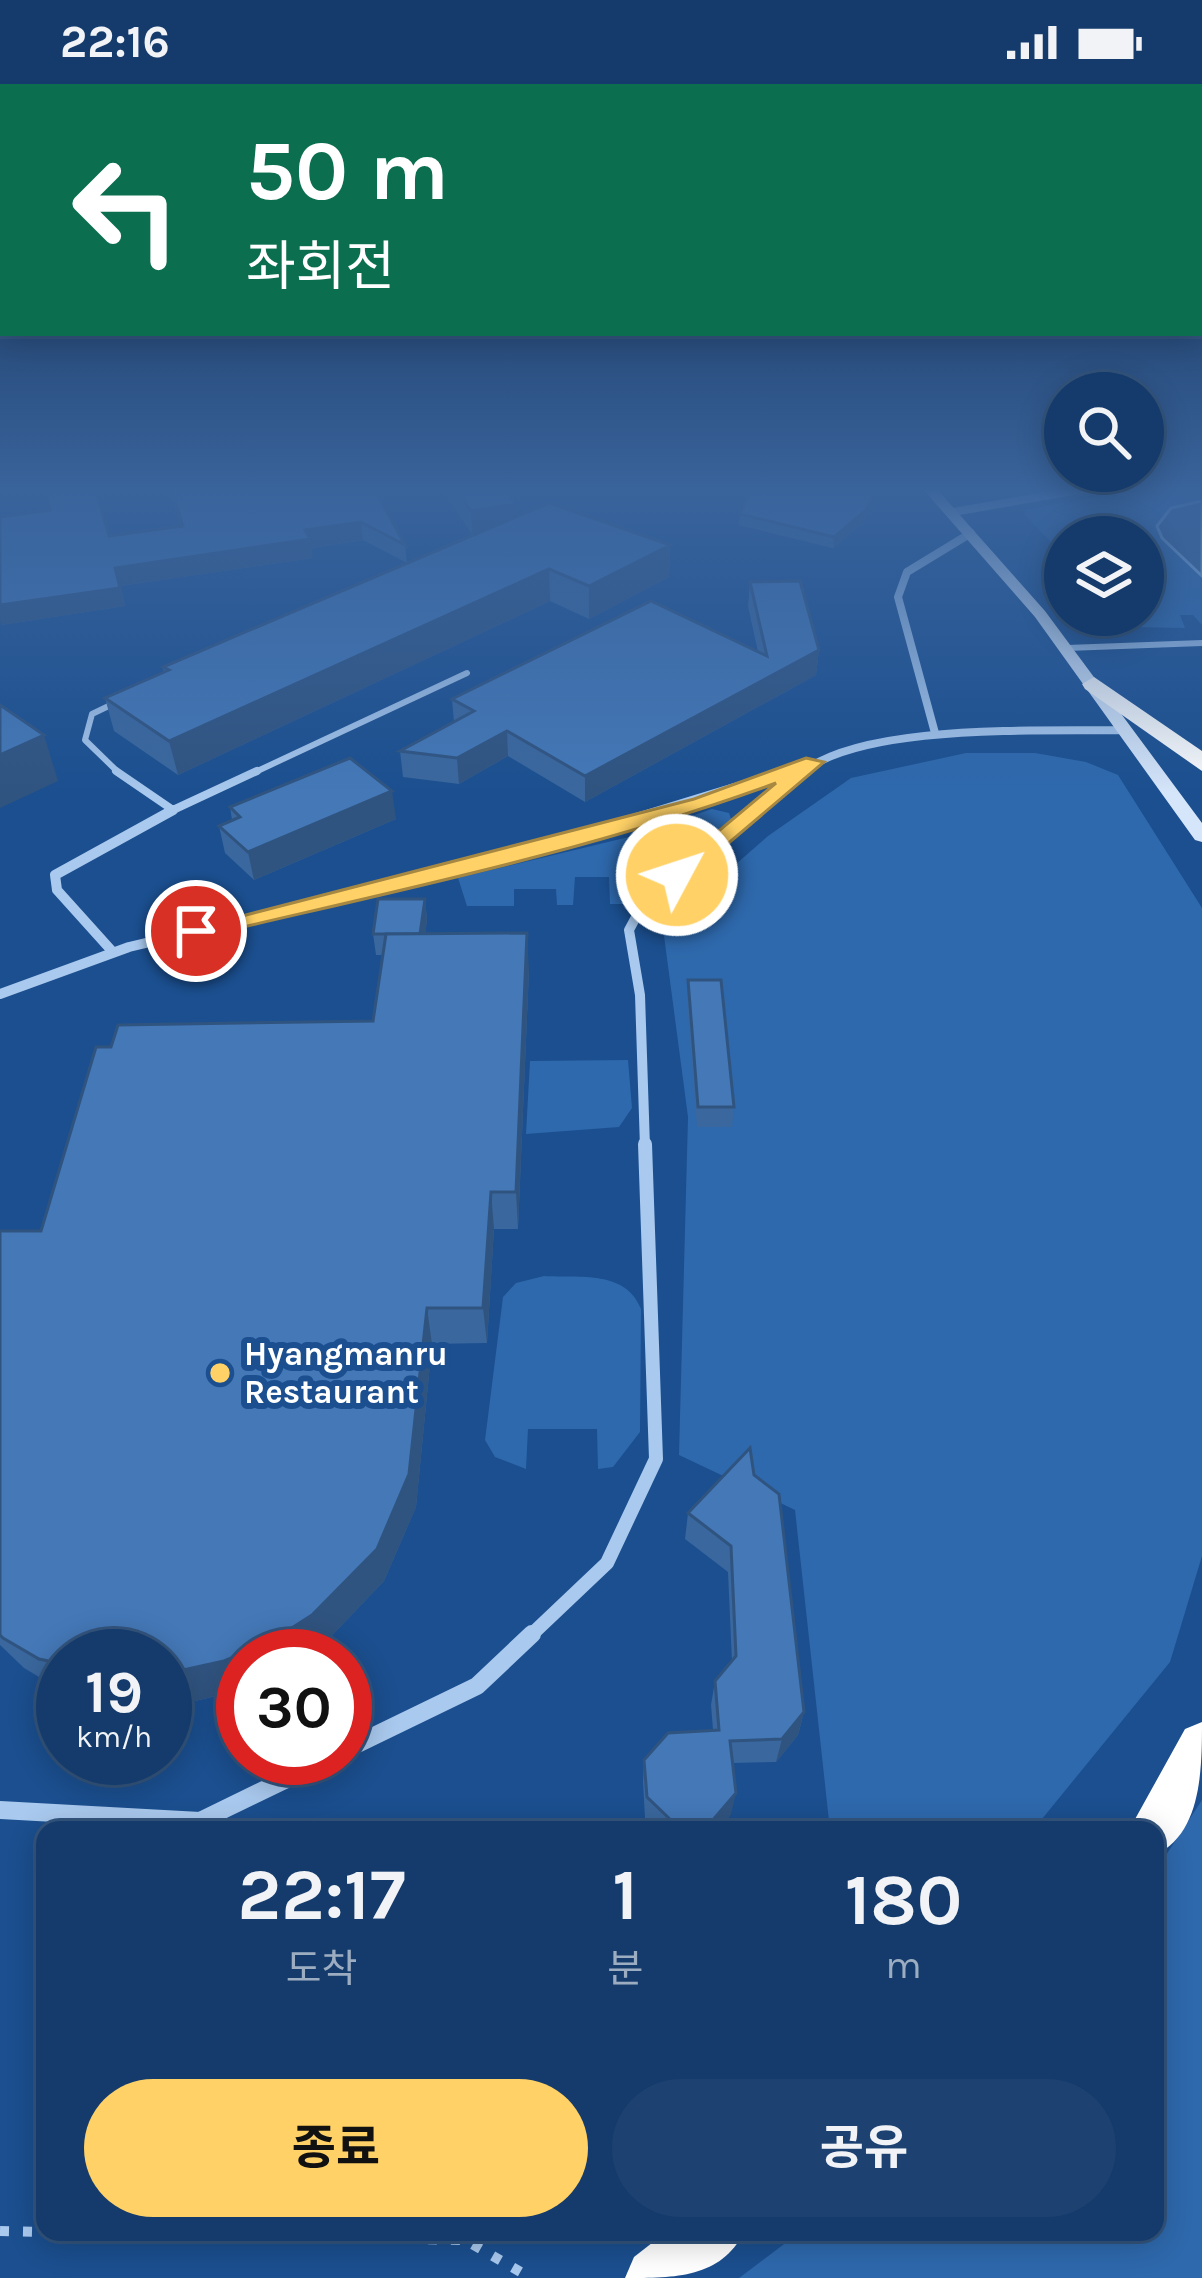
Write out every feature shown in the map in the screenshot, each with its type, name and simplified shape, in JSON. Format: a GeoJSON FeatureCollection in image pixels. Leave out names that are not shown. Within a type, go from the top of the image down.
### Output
{"type":"FeatureCollection","features":[{"type":"Feature","properties":{"kind":"highway"},"geometry":{"type":"LineString","coordinates":[[1094,684],[1202,763]]}},
{"type":"Feature","properties":{"kind":"highway"},"geometry":{"type":"LineString","coordinates":[[1159,1821],[1202,1746]]}},
{"type":"Feature","properties":{"kind":"highway"},"geometry":{"type":"LineString","coordinates":[[656,2278],[703,2241]]}},
{"type":"Feature","properties":{"kind":"street"},"geometry":{"type":"LineString","coordinates":[[900,590],[898,597],[935,734]]}},
{"type":"Feature","properties":{"kind":"street"},"geometry":{"type":"LineString","coordinates":[[1018,590],[1094,684],[1202,836]]}},
{"type":"Feature","properties":{"kind":"street"},"geometry":{"type":"LineString","coordinates":[[0,994],[111,950],[486,863],[701,803],[814,762],[935,734],[1124,730]]}},
{"type":"Feature","properties":{"kind":"street"},"geometry":{"type":"LineString","coordinates":[[372,1737],[476,1686],[608,1563],[656,1459],[640,995],[629,930],[643,904],[814,762]]}},
{"type":"Feature","properties":{"kind":"street"},"geometry":{"type":"LineString","coordinates":[[111,950],[57,890],[55,875],[69,863],[173,810]]}},
{"type":"Feature","properties":{"kind":"street"},"geometry":{"type":"LineString","coordinates":[[0,1810],[200,1821],[274,1785]]}},
{"type":"Feature","properties":{"kind":"lane"},"geometry":{"type":"LineString","coordinates":[[1066,648],[1202,643]]}},
{"type":"Feature","properties":{"kind":"lane"},"geometry":{"type":"LineString","coordinates":[[133,694],[92,714],[85,740],[113,770],[173,810],[467,673]]}},
{"type":"Feature","properties":{"kind":"path"},"geometry":{"type":"LineString","coordinates":[[0,2231],[36,2232]]}},
{"type":"Feature","properties":{"kind":"path"},"geometry":{"type":"LineString","coordinates":[[467,2241],[531,2278]]}},
{"type":"Feature","properties":{"kind":"shaded area"},"geometry":{"type":"Polygon","coordinates":[[[1164,590],[1202,590],[1202,625],[1193,615],[1180,615],[1185,628],[1164,628],[1164,590]]]}},
{"type":"Feature","properties":{"kind":"shaded area"},"geometry":{"type":"Polygon","coordinates":[[[966,753],[1035,753],[1086,762],[1118,775],[1202,908],[1202,1556],[1170,1662],[1040,1821],[829,1821],[795,1510],[679,1455],[688,1117],[663,928],[768,836],[851,778],[966,753]]]}},
{"type":"Feature","properties":{"kind":"shaded area"},"geometry":{"type":"Polygon","coordinates":[[[712,809],[729,813],[731,819],[627,904],[610,904],[609,877],[575,877],[573,905],[557,905],[556,889],[514,889],[514,906],[467,906],[458,878],[633,836],[712,809]]]}},
{"type":"Feature","properties":{"kind":"shaded area"},"geometry":{"type":"Polygon","coordinates":[[[628,1060],[632,1108],[619,1127],[526,1134],[530,1061],[628,1060]]]}},
{"type":"Feature","properties":{"kind":"shaded area"},"geometry":{"type":"Polygon","coordinates":[[[544,1276],[613,1282],[634,1296],[641,1309],[640,1432],[613,1467],[598,1469],[597,1429],[528,1429],[526,1469],[495,1457],[485,1440],[503,1297],[516,1283],[544,1276]]]}},
{"type":"Feature","properties":{"kind":"shaded area"},"geometry":{"type":"Polygon","coordinates":[[[1202,1800],[1202,2278],[739,2278],[788,2241],[1164,2241],[1164,1858],[1202,1800]]]}},
{"type":"Feature","properties":{"kind":"building"},"geometry":{"type":"Polygon","coordinates":[[[0,590],[103,590],[0,605],[0,590]]]}},
{"type":"Feature","properties":{"kind":"building"},"geometry":{"type":"Polygon","coordinates":[[[343,590],[502,590],[169,741],[105,698],[169,670],[163,667],[343,590]]]}},
{"type":"Feature","properties":{"kind":"building"},"geometry":{"type":"Polygon","coordinates":[[[752,590],[803,590],[819,650],[585,776],[507,731],[457,758],[400,751],[474,711],[452,699],[651,601],[767,656],[752,590]]]}},
{"type":"Feature","properties":{"kind":"building"},"geometry":{"type":"Polygon","coordinates":[[[0,705],[44,735],[0,755],[0,705]]]}},
{"type":"Feature","properties":{"kind":"building"},"geometry":{"type":"Polygon","coordinates":[[[350,758],[392,791],[248,852],[219,826],[240,817],[230,807],[350,758]]]}},
{"type":"Feature","properties":{"kind":"building"},"geometry":{"type":"Polygon","coordinates":[[[378,899],[425,899],[420,934],[373,934],[378,899]]]}},
{"type":"Feature","properties":{"kind":"building","name":"Hyangmanru Restaurant"},"geometry":{"type":"Polygon","coordinates":[[[527,933],[516,1192],[491,1192],[483,1308],[427,1308],[409,1474],[377,1549],[312,1615],[290,1629],[216,1629],[216,1663],[192,1668],[192,1629],[36,1629],[36,1657],[0,1635],[0,1231],[41,1231],[96,1047],[111,1047],[118,1025],[373,1021],[386,934],[527,933]]]}},
{"type":"Feature","properties":{"kind":"building"},"geometry":{"type":"Polygon","coordinates":[[[688,980],[721,980],[734,1107],[698,1107],[688,980]]]}},
{"type":"Feature","properties":{"kind":"building"},"geometry":{"type":"Polygon","coordinates":[[[750,1448],[754,1475],[779,1494],[804,1712],[782,1739],[730,1741],[736,1793],[712,1821],[672,1821],[647,1797],[644,1760],[668,1733],[719,1730],[715,1681],[736,1656],[731,1546],[688,1513],[750,1448]]]}},
{"type":"Feature","properties":{"kind":"place","name":"Hyangmanru Restaurant"},"geometry":{"type":"Point","coordinates":[220,1373]}},
{"type":"Feature","properties":{"kind":"route"},"geometry":{"type":"LineString","coordinates":[[196,931],[486,863],[701,803],[814,762],[677,875]]}}]}
